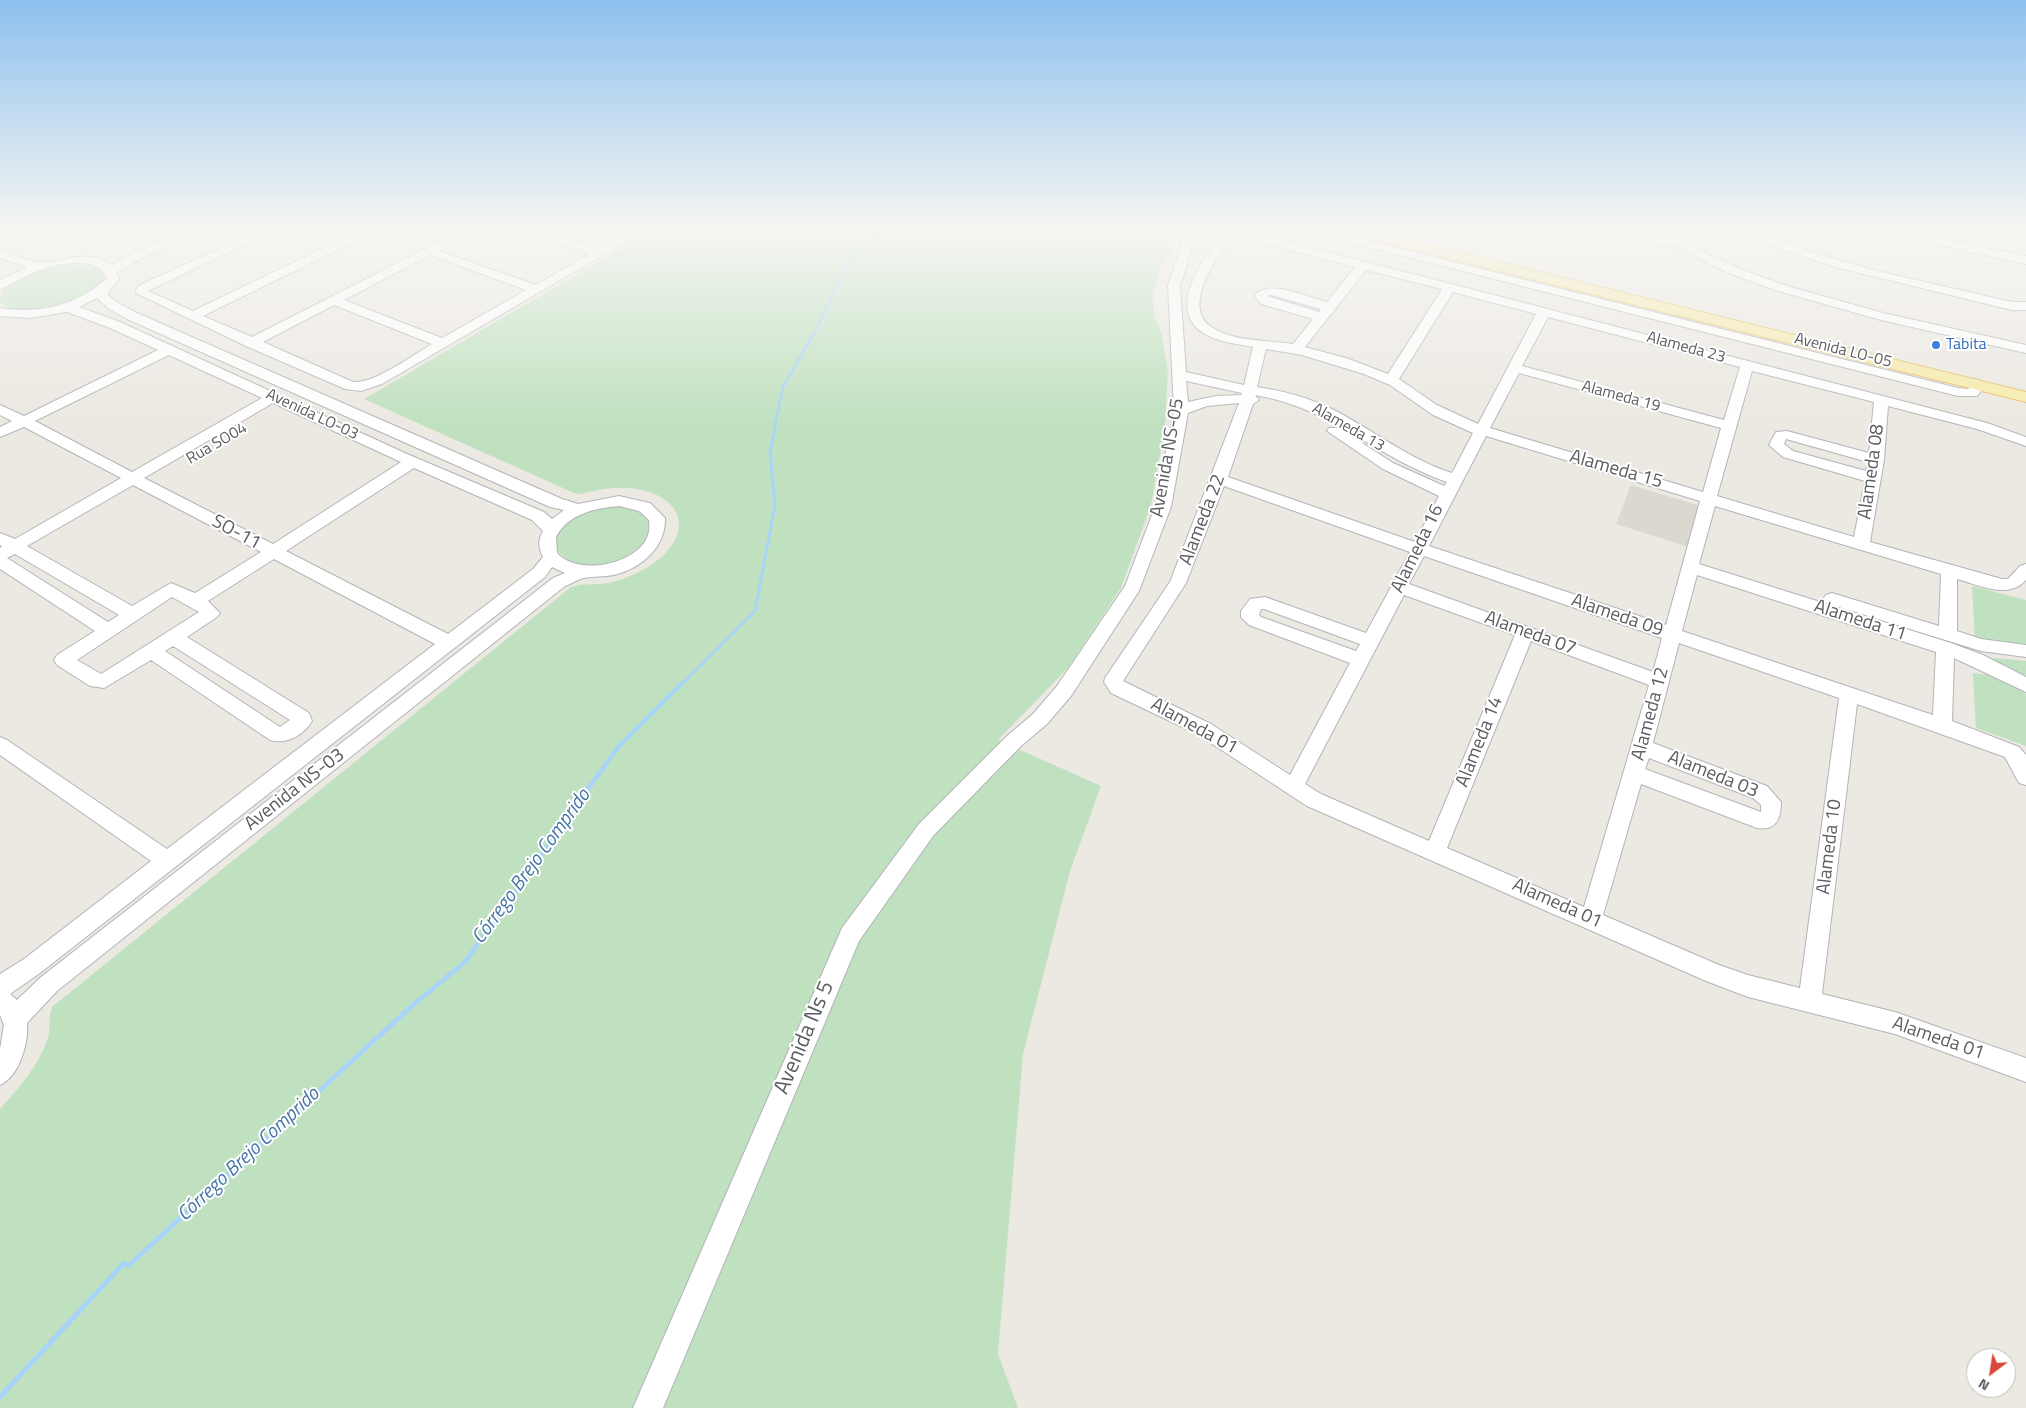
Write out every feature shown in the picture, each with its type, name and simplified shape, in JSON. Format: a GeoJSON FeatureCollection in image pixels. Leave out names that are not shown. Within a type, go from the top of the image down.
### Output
{"type":"FeatureCollection","features":[{"type":"Feature","properties":{"kind":"main road","name":"Avenida LO-05"},"geometry":{"type":"LineString","coordinates":[[1586,293],[2026,396]]}},
{"type":"Feature","properties":{"kind":"main road","name":"Avenida LO-05"},"geometry":{"type":"LineString","coordinates":[[1648,293],[1914,357],[2018,379]]}},
{"type":"Feature","properties":{"kind":"street"},"geometry":{"type":"LineString","coordinates":[[2,313],[34,314],[66,307],[97,293]]}},
{"type":"Feature","properties":{"kind":"street","name":"Avenida LO-03"},"geometry":{"type":"LineString","coordinates":[[99,293],[105,301],[126,313],[548,499],[577,509]]}},
{"type":"Feature","properties":{"kind":"street"},"geometry":{"type":"LineString","coordinates":[[142,293],[350,386],[361,387],[377,381],[530,293]]}},
{"type":"Feature","properties":{"kind":"street"},"geometry":{"type":"LineString","coordinates":[[192,316],[240,293]]}},
{"type":"Feature","properties":{"kind":"street"},"geometry":{"type":"LineString","coordinates":[[251,343],[347,293]]}},
{"type":"Feature","properties":{"kind":"street","name":"Avenida NS-05"},"geometry":{"type":"LineString","coordinates":[[1040,719],[1087,660],[1133,587],[1162,507],[1181,411],[1174,293]]}},
{"type":"Feature","properties":{"kind":"street","name":"Alameda 23"},"geometry":{"type":"LineString","coordinates":[[1197,293],[1196,315],[1198,322],[1209,332]]}},
{"type":"Feature","properties":{"kind":"street"},"geometry":{"type":"LineString","coordinates":[[1296,350],[1341,293]]}},
{"type":"Feature","properties":{"kind":"street"},"geometry":{"type":"LineString","coordinates":[[1391,380],[1447,293]]}},
{"type":"Feature","properties":{"kind":"street","name":"Alameda 23"},"geometry":{"type":"LineString","coordinates":[[1469,293],[1990,428],[2026,441]]}},
{"type":"Feature","properties":{"kind":"street"},"geometry":{"type":"LineString","coordinates":[[1490,298],[1493,293]]}},
{"type":"Feature","properties":{"kind":"street"},"geometry":{"type":"LineString","coordinates":[[1799,293],[1869,313],[2025,349]]}},
{"type":"Feature","properties":{"kind":"street"},"geometry":{"type":"LineString","coordinates":[[1957,293],[2003,304],[2026,306]]}},
{"type":"Feature","properties":{"kind":"street"},"geometry":{"type":"LineString","coordinates":[[333,300],[443,343]]}},
{"type":"Feature","properties":{"kind":"street","name":"Avenida LO-03"},"geometry":{"type":"LineString","coordinates":[[66,307],[114,324],[407,460],[538,516],[548,524],[551,532]]}},
{"type":"Feature","properties":{"kind":"street","name":"Alameda 16"},"geometry":{"type":"LineString","coordinates":[[1294,787],[1400,587],[1450,486],[1544,312]]}},
{"type":"Feature","properties":{"kind":"street"},"geometry":{"type":"LineString","coordinates":[[1687,348],[1697,320]]}},
{"type":"Feature","properties":{"kind":"street","name":"Alameda 15"},"geometry":{"type":"LineString","coordinates":[[1209,332],[1296,350],[1391,380],[1438,412],[1480,430],[1709,497],[1949,571],[2009,585],[2016,582],[2026,570]]}},
{"type":"Feature","properties":{"kind":"street","name":"Alameda 22"},"geometry":{"type":"LineString","coordinates":[[1114,682],[1178,583],[1219,479],[1248,394],[1261,343]]}},
{"type":"Feature","properties":{"kind":"street"},"geometry":{"type":"LineString","coordinates":[[0,433],[21,420],[166,348]]}},
{"type":"Feature","properties":{"kind":"street","name":"Alameda 12"},"geometry":{"type":"LineString","coordinates":[[1591,919],[1635,773],[1709,497],[1747,365]]}},
{"type":"Feature","properties":{"kind":"street","name":"Alameda 19"},"geometry":{"type":"LineString","coordinates":[[1514,368],[1729,426]]}},
{"type":"Feature","properties":{"kind":"street","name":"Alameda 13"},"geometry":{"type":"LineString","coordinates":[[1180,375],[1248,394],[1308,416],[1388,466],[1450,486]]}},
{"type":"Feature","properties":{"kind":"street","name":"Alameda 13"},"geometry":{"type":"LineString","coordinates":[[1181,411],[1199,402],[1248,394]]}},
{"type":"Feature","properties":{"kind":"street"},"geometry":{"type":"LineString","coordinates":[[107,630],[0,561],[8,547],[142,482],[273,397]]}},
{"type":"Feature","properties":{"kind":"street","name":"Alameda 08"},"geometry":{"type":"LineString","coordinates":[[1861,544],[1876,460],[1881,400]]}},
{"type":"Feature","properties":{"kind":"street","name":"Rua SO04"},"geometry":{"type":"LineString","coordinates":[[142,482],[288,404]]}},
{"type":"Feature","properties":{"kind":"street"},"geometry":{"type":"LineString","coordinates":[[0,409],[21,420]]}},
{"type":"Feature","properties":{"kind":"street"},"geometry":{"type":"LineString","coordinates":[[0,426],[21,420]]}},
{"type":"Feature","properties":{"kind":"street","name":"SO-11"},"geometry":{"type":"LineString","coordinates":[[21,420],[449,643]]}},
{"type":"Feature","properties":{"kind":"street"},"geometry":{"type":"LineString","coordinates":[[1873,478],[1788,454],[1776,445],[1780,436],[1788,434],[1876,460]]}},
{"type":"Feature","properties":{"kind":"street"},"geometry":{"type":"LineString","coordinates":[[191,598],[407,460]]}},
{"type":"Feature","properties":{"kind":"street","name":"Alameda 09"},"geometry":{"type":"LineString","coordinates":[[1219,479],[1419,549],[1942,724],[2014,753],[2026,778]]}},
{"type":"Feature","properties":{"kind":"street","name":"Avenida NS-03"},"geometry":{"type":"LineString","coordinates":[[15,1019],[49,984],[544,594],[565,578],[584,571],[614,568],[634,560],[654,543],[658,534],[658,524],[655,516],[648,509],[626,501],[598,502],[577,509],[560,520],[551,532]]}},
{"type":"Feature","properties":{"kind":"street"},"geometry":{"type":"LineString","coordinates":[[551,532],[547,544],[551,557]]}},
{"type":"Feature","properties":{"kind":"street"},"geometry":{"type":"LineString","coordinates":[[8,547],[132,614]]}},
{"type":"Feature","properties":{"kind":"street","name":"Avenida NS-03"},"geometry":{"type":"LineString","coordinates":[[0,987],[32,966],[543,570],[551,557],[564,567],[584,571]]}},
{"type":"Feature","properties":{"kind":"street","name":"Alameda 11"},"geometry":{"type":"LineString","coordinates":[[1693,561],[1946,642],[2026,650]]}},
{"type":"Feature","properties":{"kind":"street"},"geometry":{"type":"LineString","coordinates":[[1942,724],[1949,571]]}},
{"type":"Feature","properties":{"kind":"street","name":"Alameda 07"},"geometry":{"type":"LineString","coordinates":[[1400,587],[1659,681]]}},
{"type":"Feature","properties":{"kind":"street"},"geometry":{"type":"LineString","coordinates":[[171,589],[191,598],[211,613],[100,682],[64,660],[171,589]]}},
{"type":"Feature","properties":{"kind":"street"},"geometry":{"type":"LineString","coordinates":[[1361,660],[1255,621],[1250,617],[1250,611],[1256,603],[1265,603],[1371,641]]}},
{"type":"Feature","properties":{"kind":"street","name":"Alameda 14"},"geometry":{"type":"LineString","coordinates":[[1435,851],[1524,632]]}},
{"type":"Feature","properties":{"kind":"street"},"geometry":{"type":"LineString","coordinates":[[152,651],[277,735],[288,733],[303,720],[173,637]]}},
{"type":"Feature","properties":{"kind":"street","name":"Alameda 11"},"geometry":{"type":"LineString","coordinates":[[1946,642],[2026,685]]}},
{"type":"Feature","properties":{"kind":"street","name":"Alameda 01"},"geometry":{"type":"LineString","coordinates":[[1114,682],[1119,689],[1204,729],[1294,787],[1344,814],[1435,851],[1737,983],[1895,1023],[2026,1070]]}},
{"type":"Feature","properties":{"kind":"street","name":"Alameda 10"},"geometry":{"type":"LineString","coordinates":[[1810,1001],[1849,693]]}},
{"type":"Feature","properties":{"kind":"street","name":"Avenida Ns 5"},"geometry":{"type":"LineString","coordinates":[[648,1408],[850,935],[926,830],[1014,741],[1040,719]]}},
{"type":"Feature","properties":{"kind":"street"},"geometry":{"type":"LineString","coordinates":[[0,745],[168,861]]}},
{"type":"Feature","properties":{"kind":"street","name":"Alameda 03"},"geometry":{"type":"LineString","coordinates":[[1635,773],[1757,820],[1766,820],[1771,815],[1771,802],[1760,792],[1642,747]]}},
{"type":"Feature","properties":{"kind":"street"},"geometry":{"type":"LineString","coordinates":[[0,1000],[10,1008],[15,1019],[14,1046],[0,1073]]}},
{"type":"Feature","properties":{"kind":"shaded area"},"geometry":{"type":"Polygon","coordinates":[[[1631,485],[1704,507],[1692,548],[1616,524],[1631,485]]]}},
{"type":"Feature","properties":{"kind":"green space"},"geometry":{"type":"Polygon","coordinates":[[[2,293],[87,293],[73,301],[39,310],[10,308],[0,302],[2,293]]]}},
{"type":"Feature","properties":{"kind":"green space"},"geometry":{"type":"Polygon","coordinates":[[[546,293],[1152,293],[1155,318],[1162,335],[1168,373],[1165,426],[1151,505],[1121,588],[1068,668],[998,740],[1101,786],[1070,871],[1023,1054],[998,1354],[1018,1408],[0,1408],[0,1109],[39,1058],[48,1038],[52,1007],[571,587],[609,583],[639,572],[662,557],[678,534],[679,522],[676,511],[668,502],[655,494],[637,489],[623,488],[601,489],[580,494],[574,493],[364,399],[546,293]]]}},
{"type":"Feature","properties":{"kind":"green space"},"geometry":{"type":"Polygon","coordinates":[[[619,505],[638,510],[651,522],[650,538],[635,553],[630,557],[611,564],[592,566],[576,563],[563,556],[556,547],[556,535],[565,523],[584,511],[619,505]]]}},
{"type":"Feature","properties":{"kind":"green space"},"geometry":{"type":"Polygon","coordinates":[[[1972,586],[2026,600],[2026,648],[1975,641],[1972,586]]]}},
{"type":"Feature","properties":{"kind":"green space"},"geometry":{"type":"Polygon","coordinates":[[[1994,658],[2026,661],[2026,678],[1994,663],[1994,658]]]}},
{"type":"Feature","properties":{"kind":"green space"},"geometry":{"type":"Polygon","coordinates":[[[1973,673],[1997,676],[2026,694],[2026,746],[1976,728],[1973,673]]]}},
{"type":"Feature","properties":{"kind":"waterway","name":"Córrego Brejo Comprido"},"geometry":{"type":"LineString","coordinates":[[774,430],[783,387],[816,330],[834,293]]}},
{"type":"Feature","properties":{"kind":"waterway","name":"Córrego Brejo Comprido"},"geometry":{"type":"LineString","coordinates":[[681,685],[755,611],[775,505],[770,451],[775,429]]}},
{"type":"Feature","properties":{"kind":"waterway","name":"Córrego Brejo Comprido"},"geometry":{"type":"LineString","coordinates":[[413,1005],[465,962],[618,747],[682,683]]}},
{"type":"Feature","properties":{"kind":"waterway","name":"Córrego Brejo Comprido"},"geometry":{"type":"LineString","coordinates":[[0,1397],[124,1263],[128,1266],[414,1004]]}},
{"type":"Feature","properties":{"kind":"place","name":"Tabita"},"geometry":{"type":"Point","coordinates":[1936,345]}}]}
